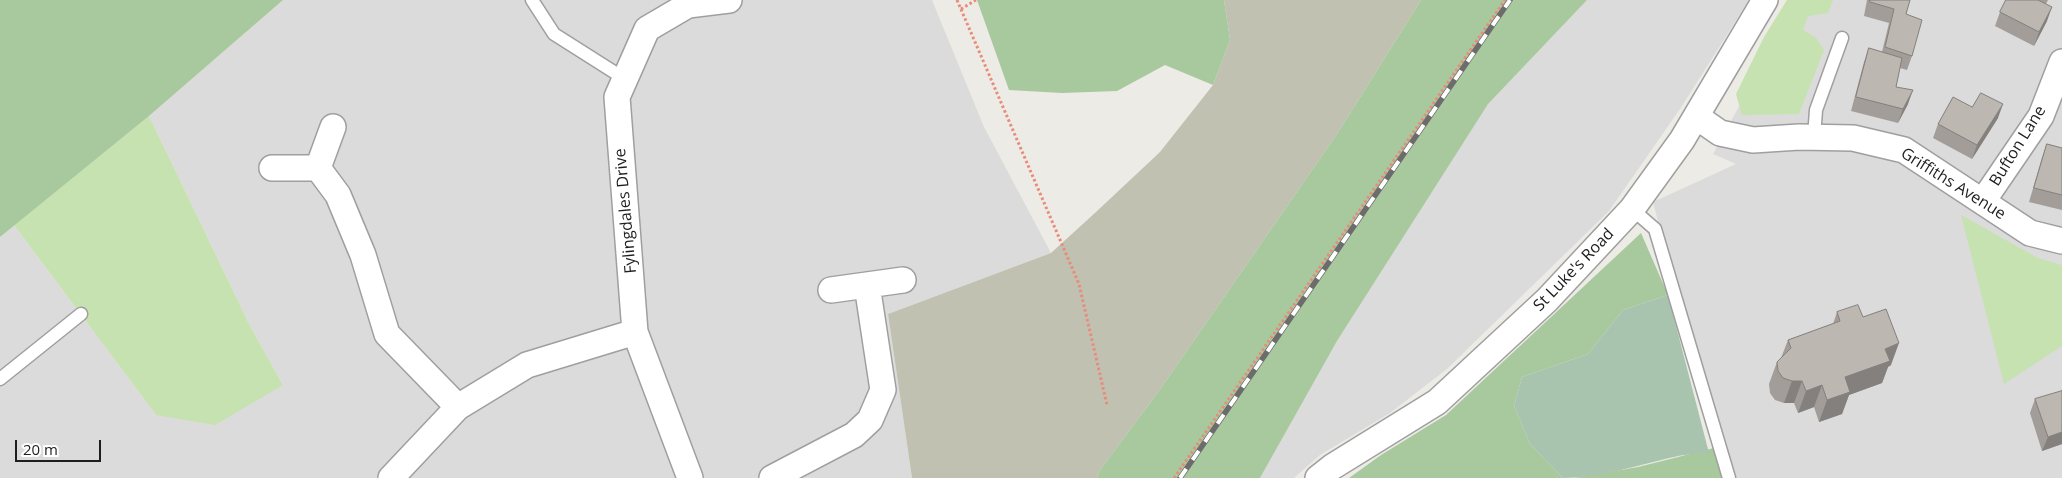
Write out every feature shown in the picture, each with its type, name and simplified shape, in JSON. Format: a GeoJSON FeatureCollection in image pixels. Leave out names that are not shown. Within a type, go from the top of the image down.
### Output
{"type":"FeatureCollection","features":[{"type":"Feature","properties":{"kind":"street","name":"Fylingdales Drive"},"geometry":{"type":"LineString","coordinates":[[690,478],[636,332],[617,97],[646,29],[688,5],[729,0]]}},
{"type":"Feature","properties":{"kind":"street","name":"St Luke's Road"},"geometry":{"type":"LineString","coordinates":[[1318,478],[1332,467],[1437,402],[1547,300],[1632,209],[1697,117],[1765,0]]}},
{"type":"Feature","properties":{"kind":"street","name":"Bufton Lane"},"geometry":{"type":"LineString","coordinates":[[1983,201],[2041,116],[2062,62]]}},
{"type":"Feature","properties":{"kind":"street","name":"Griffiths Avenue"},"geometry":{"type":"LineString","coordinates":[[1697,117],[1720,133],[1753,140],[1814,137],[1853,138],[1904,150],[2030,233],[2062,241]]}},
{"type":"Feature","properties":{"kind":"street"},"geometry":{"type":"LineString","coordinates":[[318,168],[333,127]]}},
{"type":"Feature","properties":{"kind":"street"},"geometry":{"type":"LineString","coordinates":[[272,168],[318,168]]}},
{"type":"Feature","properties":{"kind":"street"},"geometry":{"type":"LineString","coordinates":[[318,168],[338,195],[364,255],[387,334],[458,407]]}},
{"type":"Feature","properties":{"kind":"street"},"geometry":{"type":"LineString","coordinates":[[831,290],[903,280]]}},
{"type":"Feature","properties":{"kind":"street"},"geometry":{"type":"LineString","coordinates":[[772,478],[854,435],[870,420],[883,390],[867,285]]}},
{"type":"Feature","properties":{"kind":"street"},"geometry":{"type":"LineString","coordinates":[[391,478],[458,407],[527,365],[636,332]]}},
{"type":"Feature","properties":{"kind":"lane"},"geometry":{"type":"LineString","coordinates":[[532,0],[554,34],[625,79]]}},
{"type":"Feature","properties":{"kind":"lane"},"geometry":{"type":"LineString","coordinates":[[1814,137],[1816,110],[1842,38]]}},
{"type":"Feature","properties":{"kind":"lane"},"geometry":{"type":"LineString","coordinates":[[1632,209],[1654,229],[1729,478]]}},
{"type":"Feature","properties":{"kind":"lane"},"geometry":{"type":"LineString","coordinates":[[0,379],[81,314]]}},
{"type":"Feature","properties":{"kind":"path"},"geometry":{"type":"LineString","coordinates":[[957,0],[1079,284],[1107,405]]}},
{"type":"Feature","properties":{"kind":"path"},"geometry":{"type":"LineString","coordinates":[[961,9],[976,0]]}},
{"type":"Feature","properties":{"kind":"path"},"geometry":{"type":"LineString","coordinates":[[1174,478],[1505,0]]}},
{"type":"Feature","properties":{"kind":"shaded area"},"geometry":{"type":"Polygon","coordinates":[[[283,0],[932,0],[984,127],[1051,253],[888,314],[912,478],[0,478],[0,237],[14,225],[156,415],[283,385],[250,326],[149,116],[283,0]]]}},
{"type":"Feature","properties":{"kind":"shaded area"},"geometry":{"type":"Polygon","coordinates":[[[1224,0],[1421,0],[1337,134],[1161,388],[1100,470],[1097,478],[912,478],[888,314],[1051,253],[1096,212],[1160,152],[1213,85],[1230,40],[1224,0]]]}},
{"type":"Feature","properties":{"kind":"shaded area"},"geometry":{"type":"Polygon","coordinates":[[[1587,0],[1749,0],[1680,109],[1609,211],[1447,369],[1390,413],[1320,455],[1294,478],[1260,478],[1337,341],[1488,103],[1587,0]]]}},
{"type":"Feature","properties":{"kind":"shaded area"},"geometry":{"type":"Polygon","coordinates":[[[1797,0],[2062,0],[2062,478],[1726,478],[1653,202],[1736,164],[1713,154],[1797,0]]]}},
{"type":"Feature","properties":{"kind":"green space"},"geometry":{"type":"Polygon","coordinates":[[[0,0],[283,0],[149,116],[0,237],[0,0]]]}},
{"type":"Feature","properties":{"kind":"green space"},"geometry":{"type":"Polygon","coordinates":[[[977,0],[1224,0],[1230,40],[1213,85],[1165,65],[1117,91],[1062,93],[1009,90],[977,0]]]}},
{"type":"Feature","properties":{"kind":"green space"},"geometry":{"type":"Polygon","coordinates":[[[1421,0],[1587,0],[1488,104],[1337,341],[1260,478],[1097,478],[1100,470],[1161,388],[1337,134],[1421,0]]]}},
{"type":"Feature","properties":{"kind":"green space"},"geometry":{"type":"Polygon","coordinates":[[[1787,0],[1833,0],[1828,13],[1808,16],[1803,30],[1816,38],[1824,50],[1799,114],[1742,115],[1736,94],[1764,37],[1787,0]]]}},
{"type":"Feature","properties":{"kind":"green space"},"geometry":{"type":"Polygon","coordinates":[[[149,116],[250,326],[283,385],[215,425],[156,415],[14,225],[149,116]]]}},
{"type":"Feature","properties":{"kind":"green space"},"geometry":{"type":"Polygon","coordinates":[[[1961,215],[2038,258],[2062,265],[2062,346],[2004,384],[1961,215]]]}},
{"type":"Feature","properties":{"kind":"green space"},"geometry":{"type":"Polygon","coordinates":[[[1641,233],[1668,295],[1623,310],[1588,354],[1522,377],[1514,406],[1530,444],[1563,478],[1349,478],[1381,455],[1446,415],[1641,233]]]}},
{"type":"Feature","properties":{"kind":"green space"},"geometry":{"type":"Polygon","coordinates":[[[1668,295],[1709,453],[1678,456],[1591,476],[1563,478],[1530,444],[1514,406],[1522,377],[1588,354],[1623,310],[1668,295]]]}},
{"type":"Feature","properties":{"kind":"green space"},"geometry":{"type":"Polygon","coordinates":[[[1718,447],[1726,478],[1575,478],[1638,467],[1718,447]]]}},
{"type":"Feature","properties":{"kind":"building"},"geometry":{"type":"Polygon","coordinates":[[[1870,0],[1910,0],[1906,14],[1922,20],[1912,56],[1885,47],[1894,9],[1870,2],[1870,0]]]}},
{"type":"Feature","properties":{"kind":"building"},"geometry":{"type":"Polygon","coordinates":[[[2006,0],[2038,0],[2052,7],[2039,32],[2000,12],[2006,0]]]}},
{"type":"Feature","properties":{"kind":"building"},"geometry":{"type":"Polygon","coordinates":[[[1869,48],[1902,58],[1896,87],[1913,90],[1903,109],[1856,97],[1869,48]]]}},
{"type":"Feature","properties":{"kind":"building"},"geometry":{"type":"Polygon","coordinates":[[[1981,93],[2003,104],[1977,145],[1938,124],[1953,97],[1972,107],[1981,93]]]}},
{"type":"Feature","properties":{"kind":"building"},"geometry":{"type":"Polygon","coordinates":[[[2047,144],[2062,148],[2062,195],[2034,188],[2047,144]]]}},
{"type":"Feature","properties":{"kind":"building"},"geometry":{"type":"Polygon","coordinates":[[[1858,305],[1863,317],[1886,309],[1899,343],[1885,349],[1890,361],[1845,377],[1850,392],[1827,400],[1822,385],[1806,391],[1802,381],[1792,381],[1783,378],[1778,371],[1777,362],[1791,348],[1788,340],[1840,321],[1837,312],[1858,305]]]}},
{"type":"Feature","properties":{"kind":"building"},"geometry":{"type":"Polygon","coordinates":[[[2062,391],[2062,432],[2048,437],[2035,399],[2062,391]]]}},
{"type":"Feature","properties":{"kind":"railway"},"geometry":{"type":"LineString","coordinates":[[1180,478],[1510,0]]}}]}
